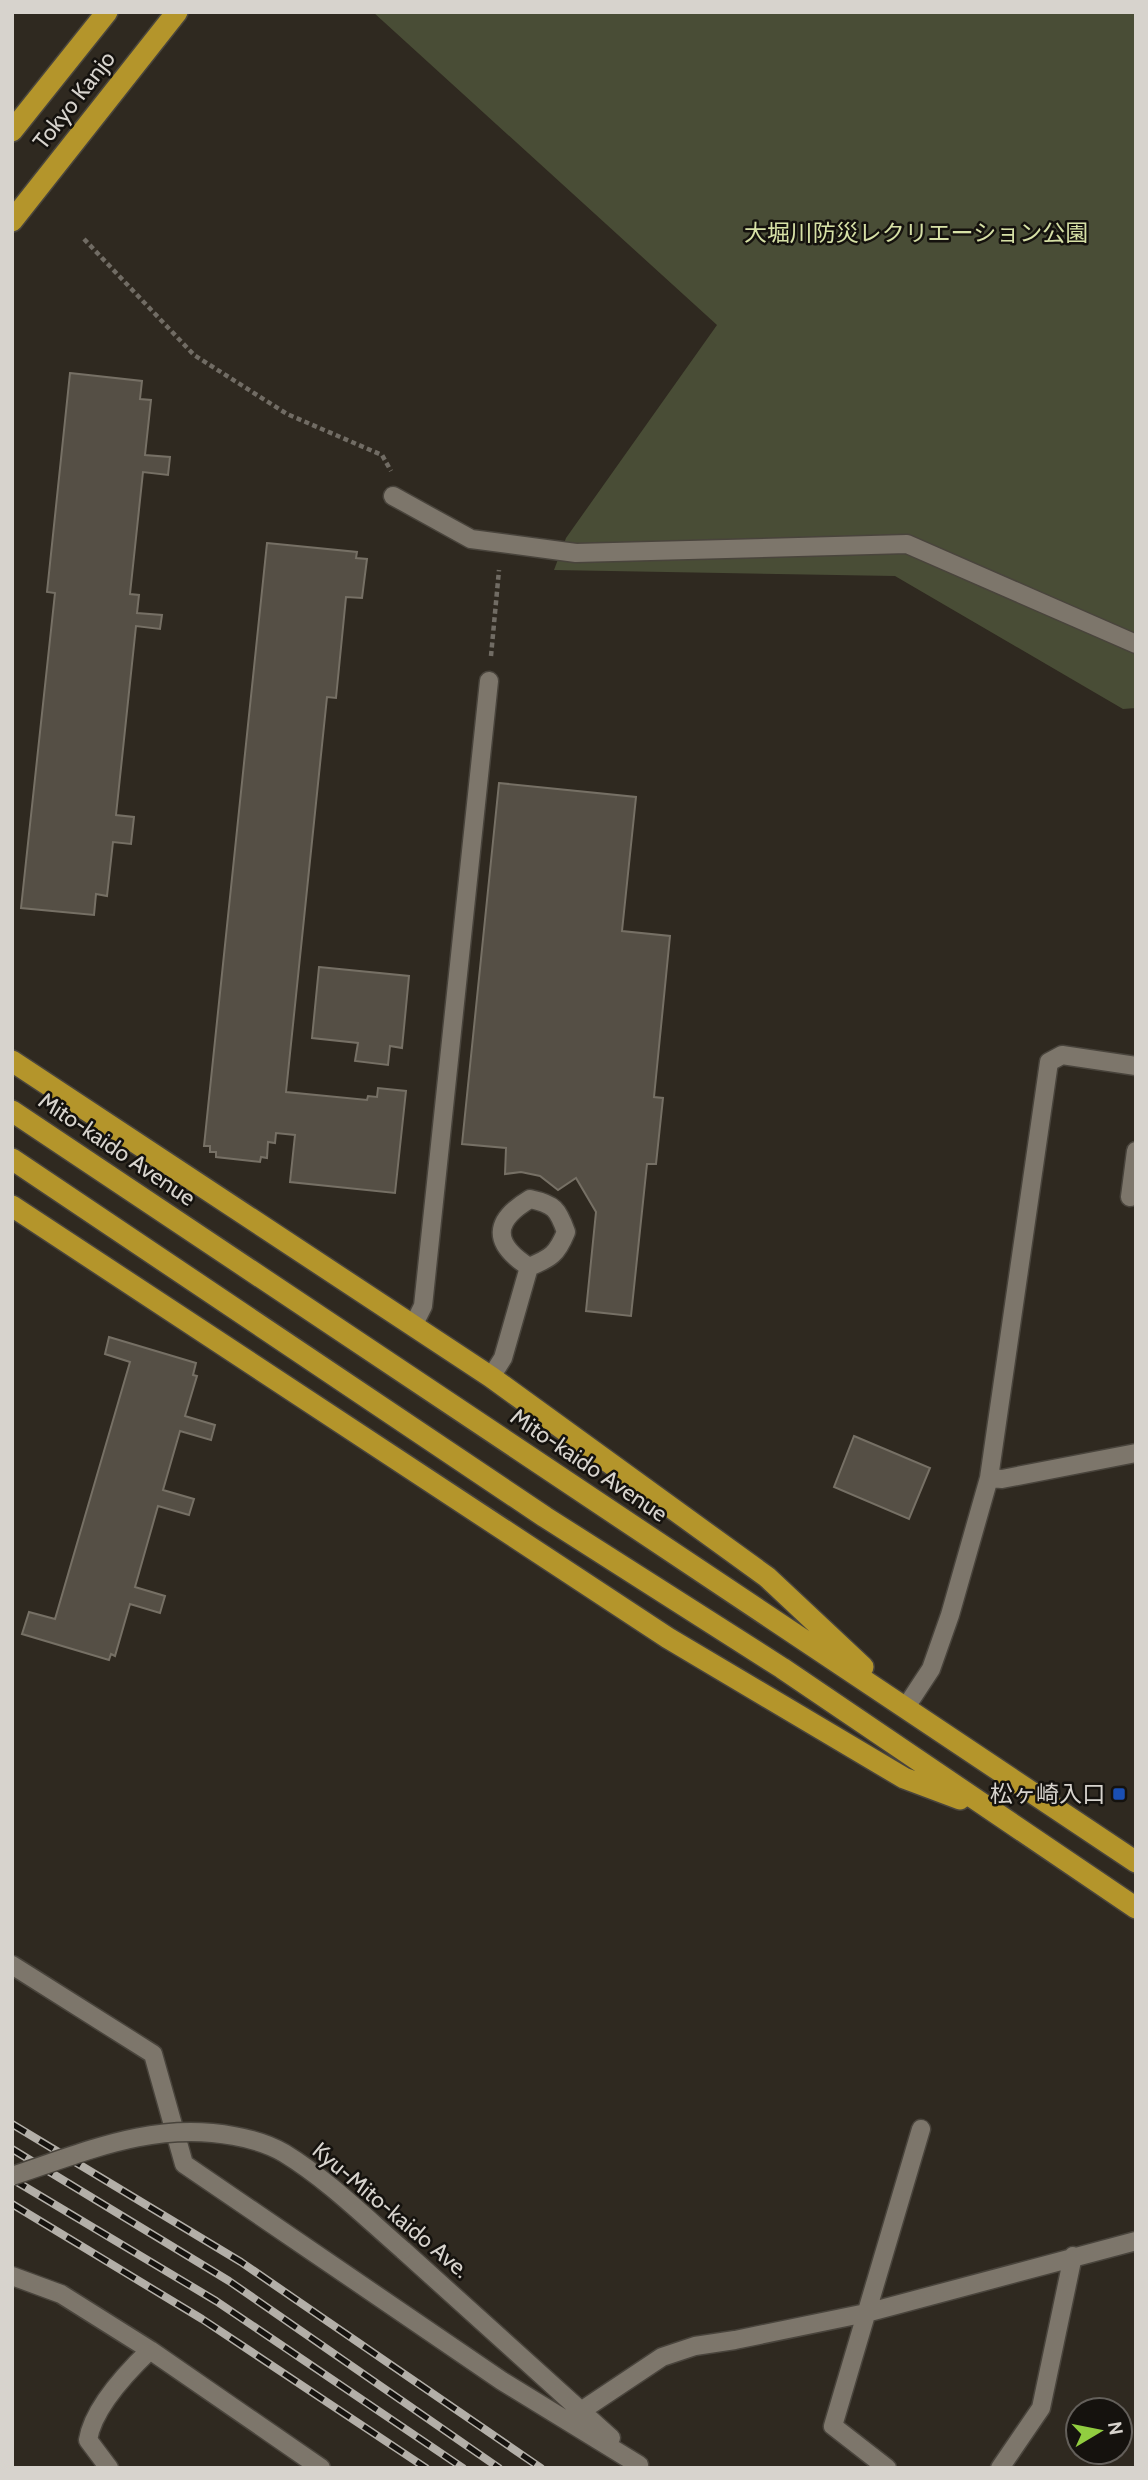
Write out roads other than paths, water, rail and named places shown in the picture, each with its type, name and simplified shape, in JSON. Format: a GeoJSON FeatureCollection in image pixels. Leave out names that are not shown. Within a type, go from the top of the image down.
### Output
{"type":"FeatureCollection","features":[{"type":"Feature","properties":{"kind":"highway","name":"Tokyo Kanjo"},"geometry":{"type":"LineString","coordinates":[[12,131],[107,12]]}},
{"type":"Feature","properties":{"kind":"highway","name":"Tokyo Kanjo"},"geometry":{"type":"LineString","coordinates":[[12,221],[177,12]]}},
{"type":"Feature","properties":{"kind":"highway"},"geometry":{"type":"LineString","coordinates":[[12,1061],[491,1377],[767,1577],[906,1707]]}},
{"type":"Feature","properties":{"kind":"highway","name":"Mito-kaido Avenue"},"geometry":{"type":"LineString","coordinates":[[12,1111],[1136,1862]]}},
{"type":"Feature","properties":{"kind":"highway"},"geometry":{"type":"LineString","coordinates":[[12,1159],[534,1509],[782,1668],[1136,1908]]}},
{"type":"Feature","properties":{"kind":"highway"},"geometry":{"type":"LineString","coordinates":[[12,1206],[668,1638],[904,1778],[992,1811]]}},
{"type":"Feature","properties":{"kind":"street"},"geometry":{"type":"LineString","coordinates":[[393,496],[471,539],[576,552],[907,544],[1136,644]]}},
{"type":"Feature","properties":{"kind":"street"},"geometry":{"type":"LineString","coordinates":[[414,1324],[424,1306],[489,681]]}},
{"type":"Feature","properties":{"kind":"street"},"geometry":{"type":"LineString","coordinates":[[906,1707],[931,1669],[950,1615],[989,1478],[1049,1062],[1062,1055],[1136,1066]]}},
{"type":"Feature","properties":{"kind":"street"},"geometry":{"type":"LineString","coordinates":[[1130,1198],[1136,1151]]}},
{"type":"Feature","properties":{"kind":"street"},"geometry":{"type":"LineString","coordinates":[[491,1377],[503,1358],[529,1267]]}},
{"type":"Feature","properties":{"kind":"street"},"geometry":{"type":"LineString","coordinates":[[989,1478],[1002,1479],[1136,1453]]}},
{"type":"Feature","properties":{"kind":"street"},"geometry":{"type":"LineString","coordinates":[[12,1965],[153,2053],[184,2164],[502,2381],[641,2467]]}},
{"type":"Feature","properties":{"kind":"street"},"geometry":{"type":"LineString","coordinates":[[887,2468],[833,2426],[921,2129]]}},
{"type":"Feature","properties":{"kind":"street","name":"Kyu-Mito-kaido Ave."},"geometry":{"type":"LineString","coordinates":[[12,2176],[120,2140],[161,2132],[207,2131],[240,2137],[282,2151],[317,2175],[403,2250],[641,2467]]}},
{"type":"Feature","properties":{"kind":"street"},"geometry":{"type":"LineString","coordinates":[[581,2411],[662,2357],[695,2346],[866,2313],[1136,2241]]}},
{"type":"Feature","properties":{"kind":"street"},"geometry":{"type":"LineString","coordinates":[[1000,2468],[1041,2408],[1073,2256]]}},
{"type":"Feature","properties":{"kind":"street"},"geometry":{"type":"LineString","coordinates":[[12,2276],[61,2294],[150,2350],[321,2468]]}},
{"type":"Feature","properties":{"kind":"street"},"geometry":{"type":"LineString","coordinates":[[109,2468],[88,2441],[90,2426],[125,2375],[150,2350]]}},
{"type":"Feature","properties":{"kind":"railway"},"geometry":{"type":"LineString","coordinates":[[12,2124],[241,2262],[541,2468]]}},
{"type":"Feature","properties":{"kind":"railway"},"geometry":{"type":"LineString","coordinates":[[12,2149],[229,2281],[499,2468]]}},
{"type":"Feature","properties":{"kind":"railway"},"geometry":{"type":"LineString","coordinates":[[12,2179],[216,2301],[463,2468]]}},
{"type":"Feature","properties":{"kind":"railway"},"geometry":{"type":"LineString","coordinates":[[12,2204],[202,2319],[426,2468]]}},
{"type":"Feature","properties":{"kind":"place","name":"松ヶ崎入口"},"geometry":{"type":"Point","coordinates":[1119,1794]}},
{"type":"Feature","properties":{"kind":"park label","name":"大堀川防災レクリエーション公園"},"geometry":{"type":"Point","coordinates":[916,233]}}]}
